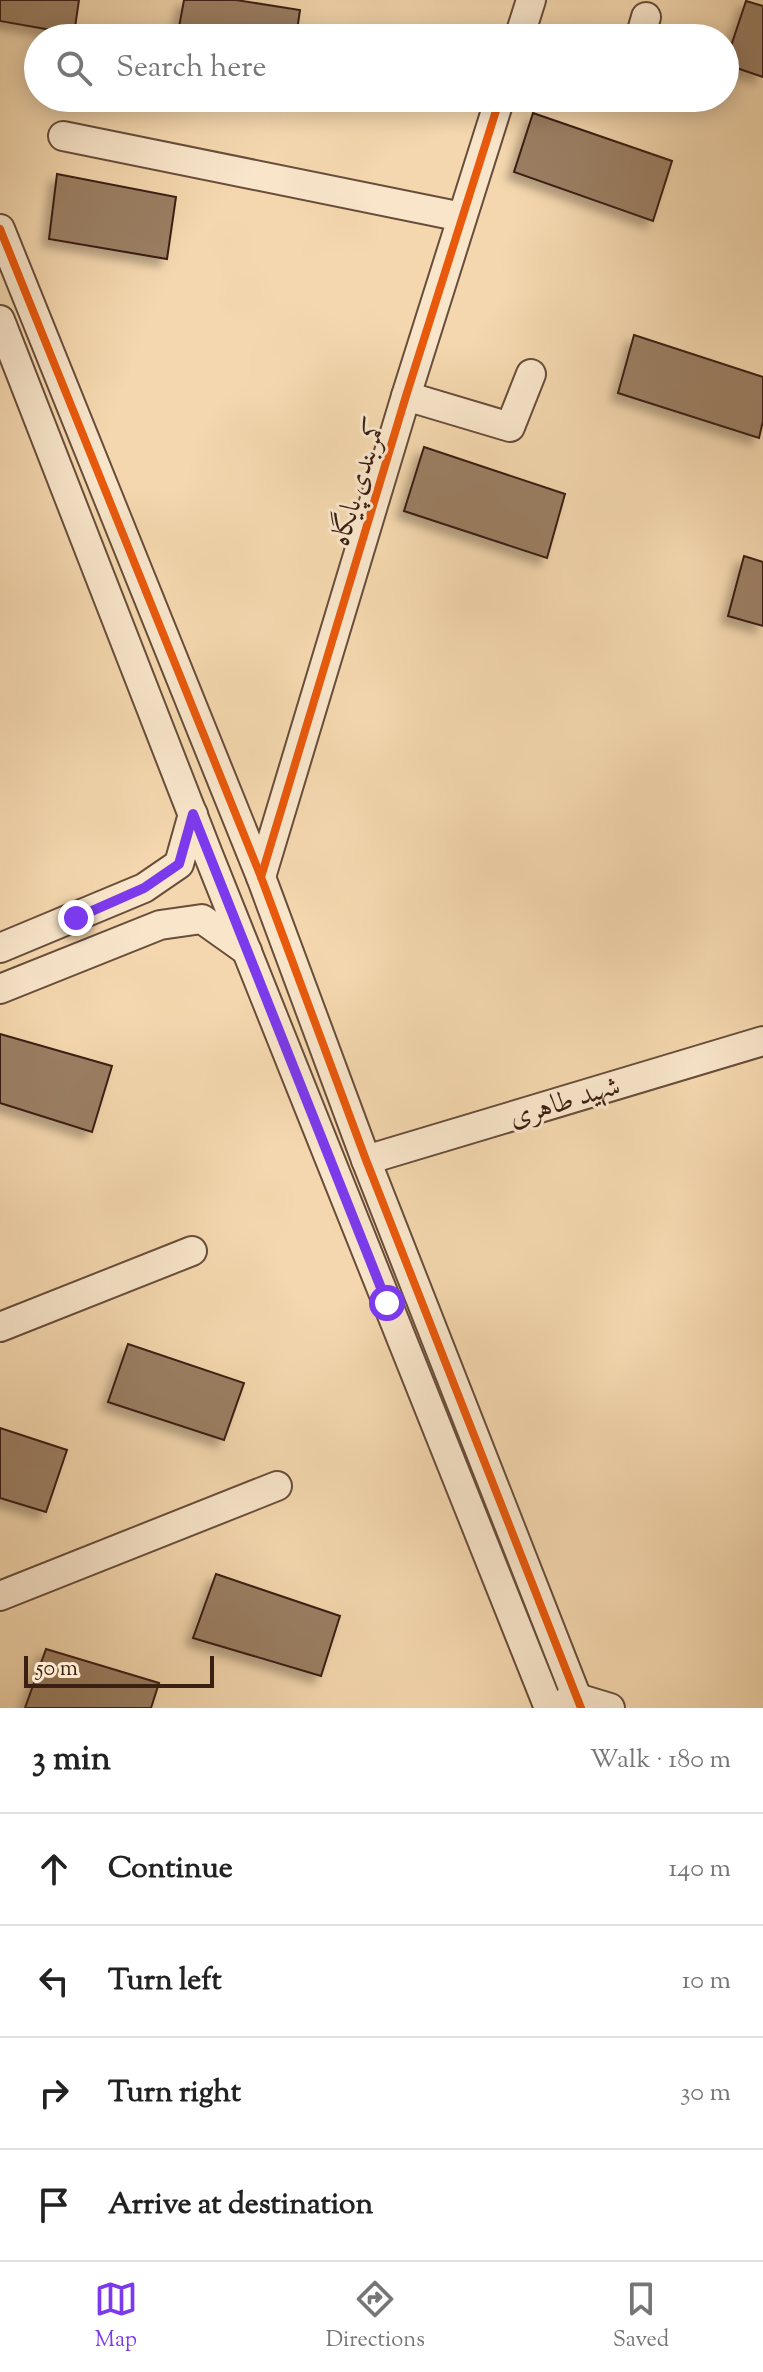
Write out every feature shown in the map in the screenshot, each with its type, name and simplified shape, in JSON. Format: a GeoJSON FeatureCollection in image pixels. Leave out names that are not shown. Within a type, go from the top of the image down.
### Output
{"type":"FeatureCollection","features":[{"type":"Feature","properties":{"kind":"street"},"geometry":{"type":"LineString","coordinates":[[523,24],[531,0]]}},
{"type":"Feature","properties":{"kind":"street","name":"کمربندی پایگاه"},"geometry":{"type":"LineString","coordinates":[[261,877],[496,112]]}},
{"type":"Feature","properties":{"kind":"street"},"geometry":{"type":"LineString","coordinates":[[63,136],[462,217]]}},
{"type":"Feature","properties":{"kind":"street"},"geometry":{"type":"LineString","coordinates":[[0,229],[261,877],[366,1160],[579,1703]]}},
{"type":"Feature","properties":{"kind":"street"},"geometry":{"type":"LineString","coordinates":[[0,320],[247,951],[550,1708],[579,1703],[610,1708]]}},
{"type":"Feature","properties":{"kind":"street"},"geometry":{"type":"LineString","coordinates":[[406,396],[510,427],[531,374]]}},
{"type":"Feature","properties":{"kind":"street"},"geometry":{"type":"LineString","coordinates":[[68,492],[101,479]]}},
{"type":"Feature","properties":{"kind":"street"},"geometry":{"type":"LineString","coordinates":[[0,948],[144,888],[179,864],[193,814]]}},
{"type":"Feature","properties":{"kind":"street"},"geometry":{"type":"LineString","coordinates":[[0,989],[160,925],[202,919],[247,951]]}},
{"type":"Feature","properties":{"kind":"street","name":"شهید طاهری"},"geometry":{"type":"LineString","coordinates":[[366,1160],[763,1041]]}},
{"type":"Feature","properties":{"kind":"street"},"geometry":{"type":"LineString","coordinates":[[0,1327],[192,1251]]}},
{"type":"Feature","properties":{"kind":"street"},"geometry":{"type":"LineString","coordinates":[[0,1596],[277,1486]]}},
{"type":"Feature","properties":{"kind":"building"},"geometry":{"type":"Polygon","coordinates":[[[0,0],[79,0],[75,24],[24,25],[0,21],[0,0]]]}},
{"type":"Feature","properties":{"kind":"building"},"geometry":{"type":"Polygon","coordinates":[[[184,0],[236,0],[300,10],[298,24],[180,24],[184,0]]]}},
{"type":"Feature","properties":{"kind":"building"},"geometry":{"type":"Polygon","coordinates":[[[746,1],[763,6],[763,77],[739,69],[738,24],[746,1]]]}},
{"type":"Feature","properties":{"kind":"building"},"geometry":{"type":"Polygon","coordinates":[[[533,113],[672,161],[653,221],[514,172],[533,113]]]}},
{"type":"Feature","properties":{"kind":"building"},"geometry":{"type":"Polygon","coordinates":[[[57,174],[176,197],[167,259],[49,239],[57,174]]]}},
{"type":"Feature","properties":{"kind":"building"},"geometry":{"type":"Polygon","coordinates":[[[634,335],[763,377],[763,421],[759,438],[618,393],[634,335]]]}},
{"type":"Feature","properties":{"kind":"building"},"geometry":{"type":"Polygon","coordinates":[[[424,447],[565,494],[547,558],[404,511],[424,447]]]}},
{"type":"Feature","properties":{"kind":"building"},"geometry":{"type":"Polygon","coordinates":[[[744,556],[763,562],[763,626],[728,616],[744,556]]]}},
{"type":"Feature","properties":{"kind":"building"},"geometry":{"type":"Polygon","coordinates":[[[0,1034],[112,1066],[92,1132],[0,1103],[0,1034]]]}},
{"type":"Feature","properties":{"kind":"building"},"geometry":{"type":"Polygon","coordinates":[[[128,1344],[244,1383],[224,1440],[108,1402],[128,1344]]]}},
{"type":"Feature","properties":{"kind":"building"},"geometry":{"type":"Polygon","coordinates":[[[0,1428],[67,1450],[46,1512],[0,1498],[0,1428]]]}},
{"type":"Feature","properties":{"kind":"building"},"geometry":{"type":"Polygon","coordinates":[[[216,1574],[340,1616],[321,1676],[193,1638],[216,1574]]]}},
{"type":"Feature","properties":{"kind":"building"},"geometry":{"type":"Polygon","coordinates":[[[46,1649],[159,1683],[151,1708],[25,1708],[46,1649]]]}},
{"type":"Feature","properties":{"kind":"cycle path"},"geometry":{"type":"LineString","coordinates":[[261,877],[496,112]]}},
{"type":"Feature","properties":{"kind":"cycle path"},"geometry":{"type":"LineString","coordinates":[[0,229],[261,877],[366,1160],[581,1708]]}},
{"type":"Feature","properties":{"kind":"route"},"geometry":{"type":"LineString","coordinates":[[76,918],[144,888],[179,864],[193,814],[387,1303]]}}]}
